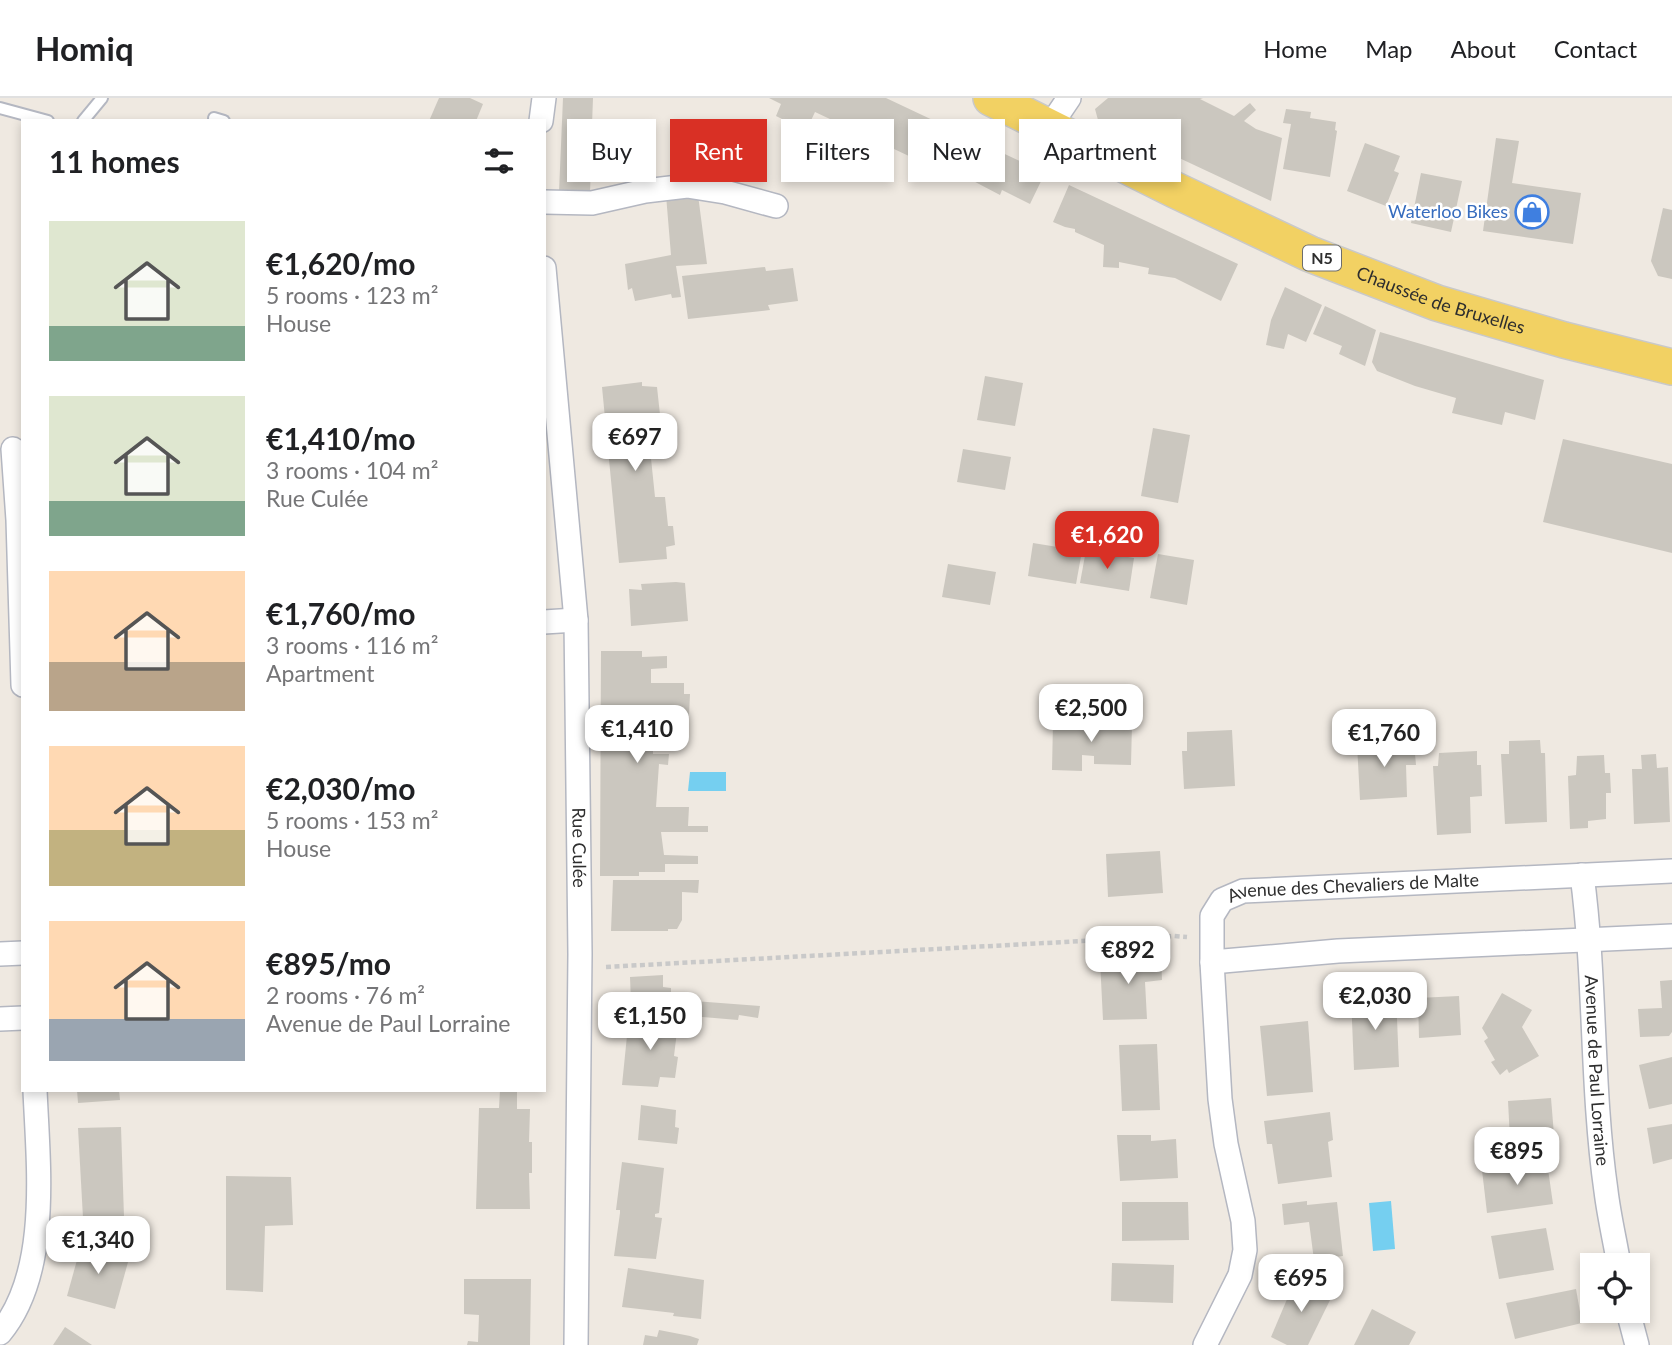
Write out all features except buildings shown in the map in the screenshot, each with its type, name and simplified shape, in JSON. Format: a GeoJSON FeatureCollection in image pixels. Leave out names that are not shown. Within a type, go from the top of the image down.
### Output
{"type":"FeatureCollection","features":[{"type":"Feature","properties":{"kind":"main road","name":"Chaussée de Bruxelles"},"geometry":{"type":"LineString","coordinates":[[991,98],[1060,112],[1175,190],[1335,264],[1437,303],[1564,340],[1672,367]]}},
{"type":"Feature","properties":{"kind":"street"},"geometry":{"type":"LineString","coordinates":[[541,119],[544,98]]}},
{"type":"Feature","properties":{"kind":"street"},"geometry":{"type":"LineString","coordinates":[[546,202],[592,203],[645,191],[687,186],[725,192],[776,206]]}},
{"type":"Feature","properties":{"kind":"street","name":"Rue Culée"},"geometry":{"type":"LineString","coordinates":[[546,290],[576,620],[580,954],[576,1345]]}},
{"type":"Feature","properties":{"kind":"street"},"geometry":{"type":"LineString","coordinates":[[13,449],[21,619]]}},
{"type":"Feature","properties":{"kind":"street"},"geometry":{"type":"LineString","coordinates":[[546,622],[576,620]]}},
{"type":"Feature","properties":{"kind":"street","name":"Avenue des Chevaliers de Malte"},"geometry":{"type":"LineString","coordinates":[[1205,1345],[1240,1275],[1245,1250],[1243,1221],[1226,1144],[1220,1099],[1212,916],[1222,900],[1243,891],[1672,871]]}},
{"type":"Feature","properties":{"kind":"street","name":"Avenue de Paul Lorraine"},"geometry":{"type":"LineString","coordinates":[[1582,875],[1590,941],[1602,1153],[1617,1253]]}},
{"type":"Feature","properties":{"kind":"street"},"geometry":{"type":"LineString","coordinates":[[1212,950],[1338,951],[1672,936]]}},
{"type":"Feature","properties":{"kind":"street"},"geometry":{"type":"LineString","coordinates":[[0,954],[21,953]]}},
{"type":"Feature","properties":{"kind":"street"},"geometry":{"type":"LineString","coordinates":[[0,1019],[21,1018]]}},
{"type":"Feature","properties":{"kind":"street"},"geometry":{"type":"LineString","coordinates":[[0,1332],[11,1320],[30,1270],[40,1207],[34,1092]]}},
{"type":"Feature","properties":{"kind":"street"},"geometry":{"type":"LineString","coordinates":[[1631,1323],[1637,1345]]}},
{"type":"Feature","properties":{"kind":"lane"},"geometry":{"type":"LineString","coordinates":[[85,119],[102,98]]}},
{"type":"Feature","properties":{"kind":"lane"},"geometry":{"type":"LineString","coordinates":[[0,108],[41,119]]}},
{"type":"Feature","properties":{"kind":"path"},"geometry":{"type":"LineString","coordinates":[[580,954],[604,967],[1174,936],[1212,950]]}},
{"type":"Feature","properties":{"kind":"water"},"geometry":{"type":"Polygon","coordinates":[[[690,772],[726,772],[726,791],[688,791],[690,772]]]}},
{"type":"Feature","properties":{"kind":"water"},"geometry":{"type":"Polygon","coordinates":[[[1391,1201],[1395,1249],[1373,1251],[1369,1203],[1391,1201]]]}},
{"type":"Feature","properties":{"kind":"place","name":"Waterloo Bikes"},"geometry":{"type":"Point","coordinates":[1532,212]}}]}
